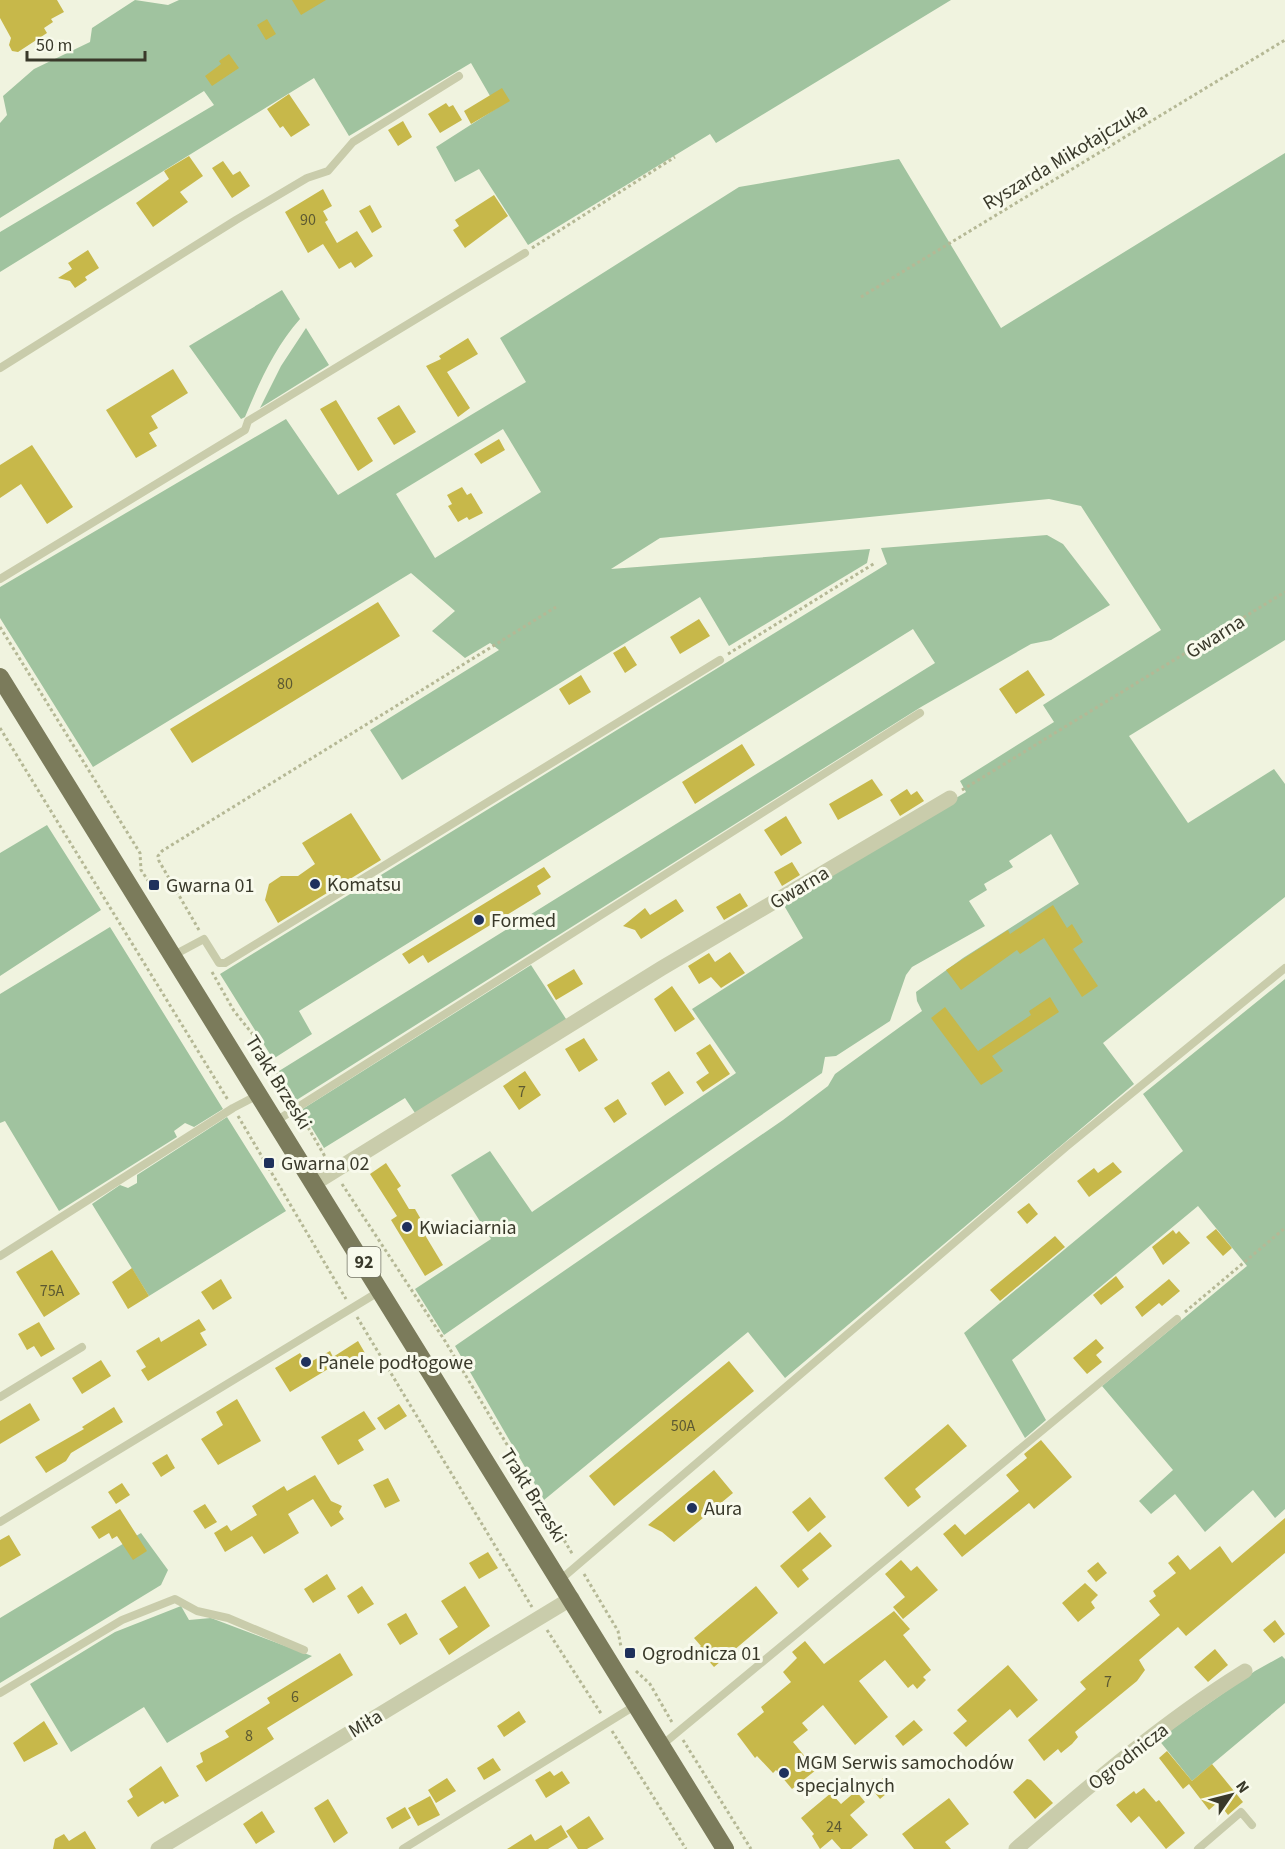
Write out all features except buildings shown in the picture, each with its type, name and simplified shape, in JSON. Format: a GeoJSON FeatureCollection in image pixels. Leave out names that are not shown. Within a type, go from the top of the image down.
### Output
{"type":"FeatureCollection","features":[{"type":"Feature","properties":{"kind":"main road","name":"Trakt Brzeski"},"geometry":{"type":"LineString","coordinates":[[0,676],[572,1598],[725,1849]]}},
{"type":"Feature","properties":{"kind":"street","name":"Gwarna"},"geometry":{"type":"LineString","coordinates":[[315,1183],[662,968],[950,798]]}},
{"type":"Feature","properties":{"kind":"street","name":"Miła"},"geometry":{"type":"LineString","coordinates":[[159,1849],[572,1598]]}},
{"type":"Feature","properties":{"kind":"street","name":"Ogrodnicza"},"geometry":{"type":"LineString","coordinates":[[1016,1849],[1155,1734],[1245,1671]]}},
{"type":"Feature","properties":{"kind":"lane"},"geometry":{"type":"LineString","coordinates":[[0,368],[236,220],[307,178],[328,171],[353,142],[459,76]]}},
{"type":"Feature","properties":{"kind":"lane"},"geometry":{"type":"LineString","coordinates":[[0,579],[245,430],[248,422],[525,253]]}},
{"type":"Feature","properties":{"kind":"lane"},"geometry":{"type":"LineString","coordinates":[[174,955],[204,939],[219,963],[225,963],[720,660]]}},
{"type":"Feature","properties":{"kind":"lane"},"geometry":{"type":"LineString","coordinates":[[276,1120],[920,713]]}},
{"type":"Feature","properties":{"kind":"lane"},"geometry":{"type":"LineString","coordinates":[[560,1580],[1066,1148],[1285,968]]}},
{"type":"Feature","properties":{"kind":"lane"},"geometry":{"type":"LineString","coordinates":[[0,1256],[233,1108],[260,1094]]}},
{"type":"Feature","properties":{"kind":"lane"},"geometry":{"type":"LineString","coordinates":[[0,1522],[381,1290]]}},
{"type":"Feature","properties":{"kind":"lane"},"geometry":{"type":"LineString","coordinates":[[662,1746],[677,1730],[1177,1319]]}},
{"type":"Feature","properties":{"kind":"lane"},"geometry":{"type":"LineString","coordinates":[[0,1397],[82,1347]]}},
{"type":"Feature","properties":{"kind":"lane"},"geometry":{"type":"LineString","coordinates":[[0,1693],[122,1620],[175,1599],[196,1611],[228,1618],[304,1650]]}},
{"type":"Feature","properties":{"kind":"lane"},"geometry":{"type":"LineString","coordinates":[[403,1849],[637,1705]]}},
{"type":"Feature","properties":{"kind":"lane"},"geometry":{"type":"LineString","coordinates":[[1198,1849],[1241,1812],[1252,1825]]}},
{"type":"Feature","properties":{"kind":"path","name":"Ryszarda Mikołajczuka"},"geometry":{"type":"LineString","coordinates":[[861,297],[1285,40]]}},
{"type":"Feature","properties":{"kind":"path"},"geometry":{"type":"LineString","coordinates":[[525,253],[675,157]]}},
{"type":"Feature","properties":{"kind":"path"},"geometry":{"type":"LineString","coordinates":[[720,660],[874,563]]}},
{"type":"Feature","properties":{"kind":"path","name":"Gwarna"},"geometry":{"type":"LineString","coordinates":[[950,798],[1285,592]]}},
{"type":"Feature","properties":{"kind":"path"},"geometry":{"type":"LineString","coordinates":[[204,939],[159,861],[158,856],[162,851],[556,607]]}},
{"type":"Feature","properties":{"kind":"path"},"geometry":{"type":"LineString","coordinates":[[0,627],[140,853],[141,870],[153,889]]}},
{"type":"Feature","properties":{"kind":"path"},"geometry":{"type":"LineString","coordinates":[[0,728],[233,1108],[351,1308],[539,1617],[686,1849]]}},
{"type":"Feature","properties":{"kind":"path"},"geometry":{"type":"LineString","coordinates":[[196,943],[234,1011],[259,1042],[334,1172],[445,1341],[618,1631],[620,1645],[626,1654]]}},
{"type":"Feature","properties":{"kind":"path"},"geometry":{"type":"LineString","coordinates":[[1177,1319],[1285,1228]]}},
{"type":"Feature","properties":{"kind":"path"},"geometry":{"type":"LineString","coordinates":[[632,1663],[650,1684],[751,1849]]}},
{"type":"Feature","properties":{"kind":"green space"},"geometry":{"type":"Polygon","coordinates":[[[135,0],[168,5],[179,0],[951,0],[716,143],[710,134],[528,245],[479,169],[455,182],[436,147],[497,108],[471,63],[349,136],[314,78],[0,272],[0,232],[214,105],[204,91],[0,218],[0,123],[7,115],[3,96],[34,69],[90,42],[92,28],[135,0]]]}},
{"type":"Feature","properties":{"kind":"green space"},"geometry":{"type":"Polygon","coordinates":[[[1285,153],[1285,640],[1129,736],[1188,823],[1274,769],[1285,784],[1285,897],[1103,1043],[1134,1084],[785,1378],[748,1332],[544,1500],[455,1346],[783,1120],[828,1086],[835,1074],[922,1011],[916,992],[963,958],[1079,884],[1051,834],[1009,861],[1013,867],[984,884],[987,890],[969,901],[985,926],[912,967],[906,975],[890,1021],[836,1056],[825,1057],[822,1073],[444,1335],[415,1289],[491,1239],[451,1175],[490,1151],[532,1212],[736,1073],[692,1009],[803,938],[782,902],[966,792],[960,781],[1054,722],[1043,705],[1161,630],[1081,506],[1049,499],[660,538],[611,569],[870,549],[867,563],[729,646],[700,597],[402,780],[370,730],[499,650],[490,643],[465,658],[432,631],[455,611],[411,573],[93,767],[0,618],[0,587],[286,419],[338,495],[526,382],[500,338],[739,187],[899,159],[1001,328],[1285,153]],[[503,429],[396,494],[435,558],[541,492],[503,429]]]}},
{"type":"Feature","properties":{"kind":"green space"},"geometry":{"type":"Polygon","coordinates":[[[282,290],[300,319],[275,353],[245,417],[241,419],[189,346],[282,290]]]}},
{"type":"Feature","properties":{"kind":"green space"},"geometry":{"type":"Polygon","coordinates":[[[306,328],[329,365],[260,408],[281,366],[306,328]]]}},
{"type":"Feature","properties":{"kind":"green space"},"geometry":{"type":"Polygon","coordinates":[[[1047,535],[1063,544],[1110,605],[1051,640],[1031,644],[921,707],[295,1101],[279,1071],[935,663],[913,629],[299,1011],[312,1034],[273,1059],[220,974],[887,564],[881,548],[1047,535]]]}},
{"type":"Feature","properties":{"kind":"green space"},"geometry":{"type":"Polygon","coordinates":[[[47,825],[101,910],[0,976],[0,853],[47,825]]]}},
{"type":"Feature","properties":{"kind":"green space"},"geometry":{"type":"Polygon","coordinates":[[[110,927],[223,1109],[194,1127],[185,1123],[174,1131],[177,1137],[59,1211],[5,1121],[0,1123],[0,994],[110,927]]]}},
{"type":"Feature","properties":{"kind":"green space"},"geometry":{"type":"Polygon","coordinates":[[[531,965],[568,1022],[417,1116],[405,1098],[324,1148],[301,1110],[531,965]]]}},
{"type":"Feature","properties":{"kind":"green space"},"geometry":{"type":"Polygon","coordinates":[[[1285,979],[1285,1509],[1275,1518],[1253,1490],[1205,1532],[1175,1494],[1151,1514],[1139,1501],[1173,1470],[1102,1386],[1247,1266],[1198,1206],[1012,1360],[1046,1420],[1025,1438],[964,1333],[1183,1151],[1143,1094],[1285,979]]]}},
{"type":"Feature","properties":{"kind":"green space"},"geometry":{"type":"Polygon","coordinates":[[[227,1117],[286,1211],[149,1296],[92,1204],[120,1185],[128,1188],[137,1183],[137,1175],[227,1117]]]}},
{"type":"Feature","properties":{"kind":"green space"},"geometry":{"type":"Polygon","coordinates":[[[141,1533],[168,1570],[161,1585],[0,1683],[0,1618],[141,1533]]]}},
{"type":"Feature","properties":{"kind":"green space"},"geometry":{"type":"Polygon","coordinates":[[[181,1606],[189,1620],[211,1618],[312,1656],[167,1743],[144,1707],[71,1752],[30,1684],[115,1632],[181,1606]]]}},
{"type":"Feature","properties":{"kind":"green space"},"geometry":{"type":"Polygon","coordinates":[[[1282,1656],[1285,1659],[1285,1703],[1192,1781],[1158,1739],[1255,1671],[1282,1656]]]}},
{"type":"Feature","properties":{"kind":"place","name":"Komatsu"},"geometry":{"type":"Point","coordinates":[315,884]}},
{"type":"Feature","properties":{"kind":"place","name":"Gwarna 01"},"geometry":{"type":"Point","coordinates":[154,885]}},
{"type":"Feature","properties":{"kind":"place","name":"Formed"},"geometry":{"type":"Point","coordinates":[479,920]}},
{"type":"Feature","properties":{"kind":"place","name":"Gwarna 02"},"geometry":{"type":"Point","coordinates":[269,1163]}},
{"type":"Feature","properties":{"kind":"place","name":"Kwiaciarnia"},"geometry":{"type":"Point","coordinates":[407,1227]}},
{"type":"Feature","properties":{"kind":"place","name":"Panele podłogowe"},"geometry":{"type":"Point","coordinates":[306,1362]}},
{"type":"Feature","properties":{"kind":"place","name":"Aura"},"geometry":{"type":"Point","coordinates":[692,1508]}},
{"type":"Feature","properties":{"kind":"place","name":"Ogrodnicza 01"},"geometry":{"type":"Point","coordinates":[630,1653]}},
{"type":"Feature","properties":{"kind":"place","name":"MGM Serwis samochodów specjalnych"},"geometry":{"type":"Point","coordinates":[784,1773]}}]}
